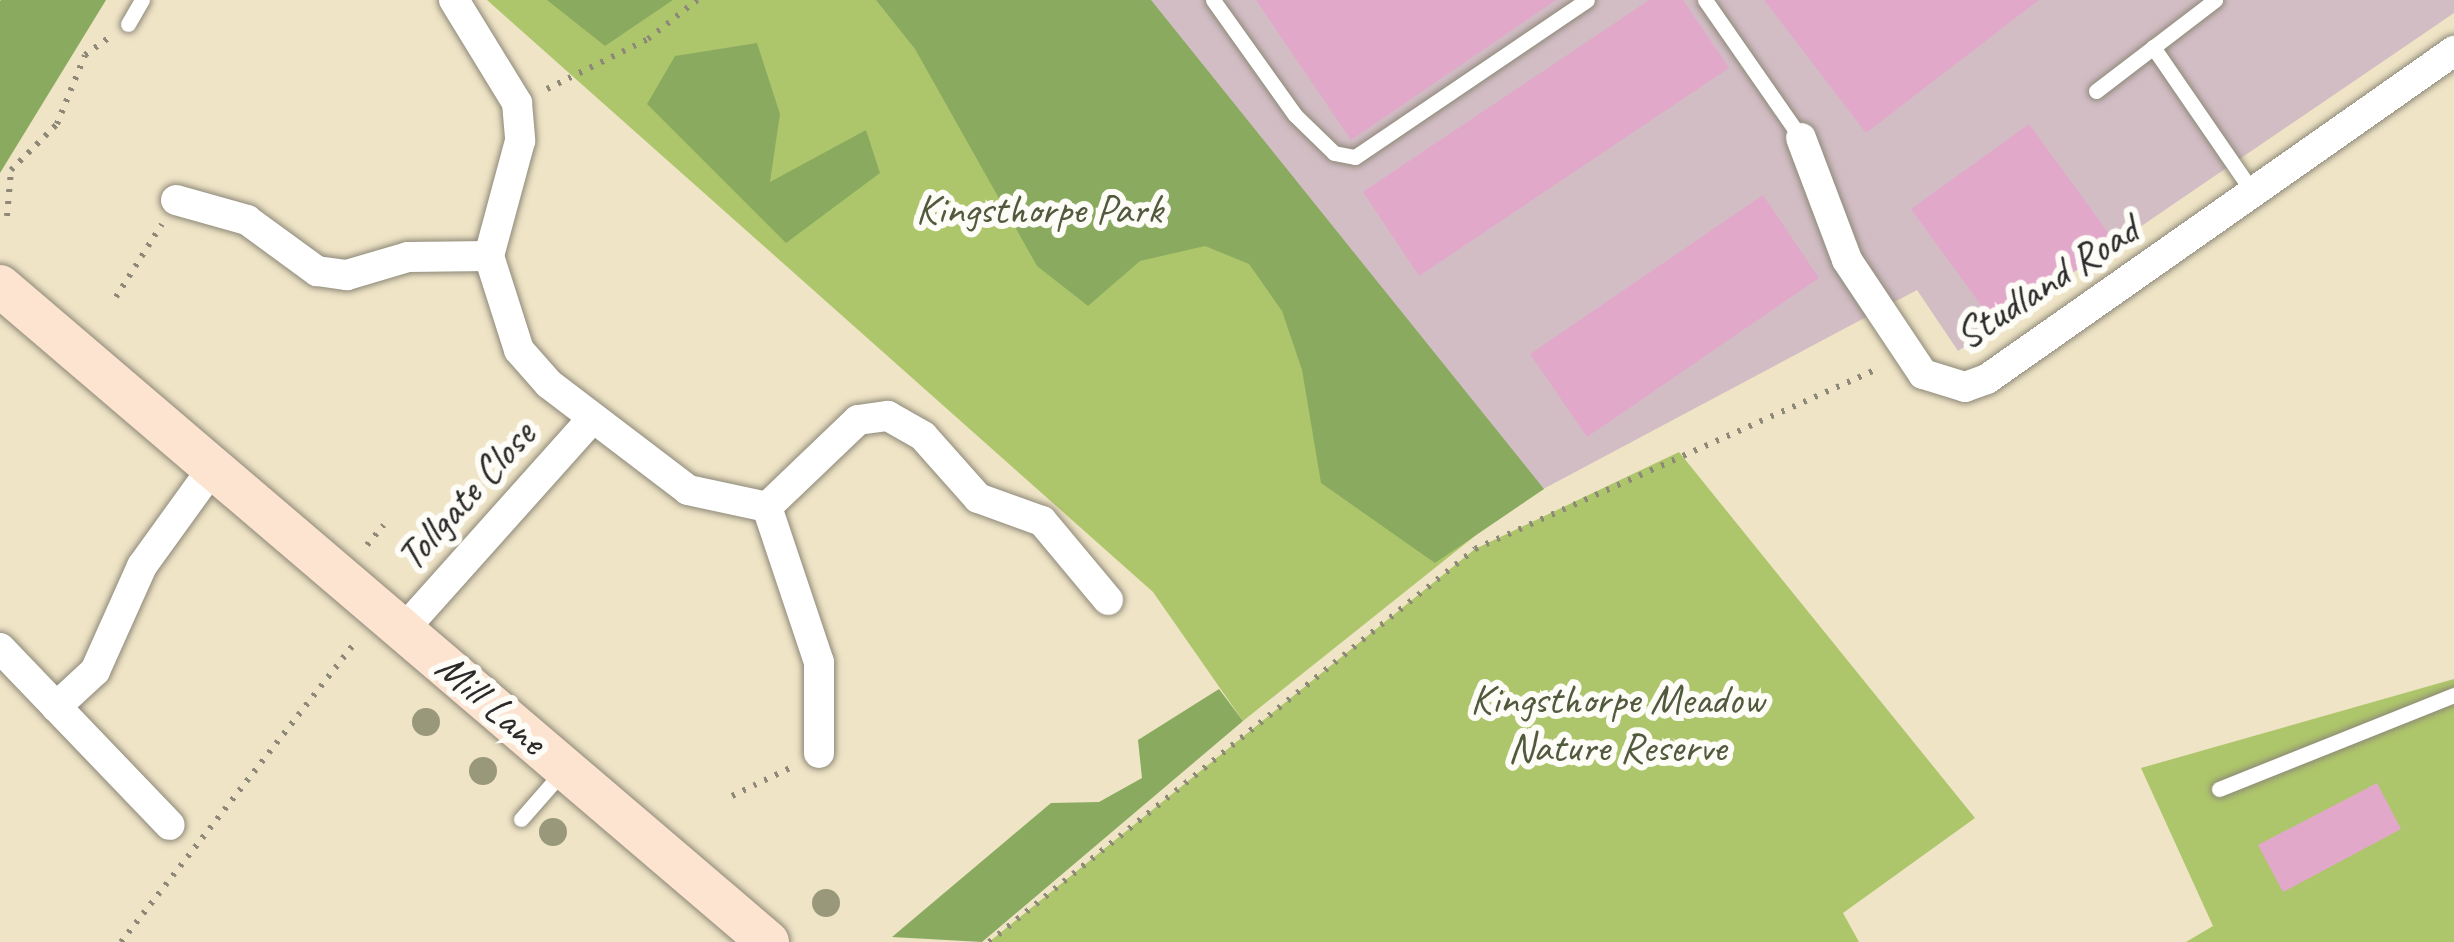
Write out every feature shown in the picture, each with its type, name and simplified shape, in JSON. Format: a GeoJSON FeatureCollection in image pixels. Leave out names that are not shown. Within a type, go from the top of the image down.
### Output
{"type":"FeatureCollection","features":[{"type":"Feature","properties":{"kind":"street"},"geometry":{"type":"LineString","coordinates":[[176,200],[247,220],[317,271],[347,275],[408,256],[489,256],[520,141],[517,103],[454,0]]}},
{"type":"Feature","properties":{"kind":"street","name":"Studland Road"},"geometry":{"type":"LineString","coordinates":[[1802,138],[1847,260],[1911,356],[1944,386],[1987,380],[2454,50]]}},
{"type":"Feature","properties":{"kind":"street","name":"Tollgate Close"},"geometry":{"type":"LineString","coordinates":[[489,256],[519,350],[590,421],[688,490],[767,507]]}},
{"type":"Feature","properties":{"kind":"street","name":"Mill Lane"},"geometry":{"type":"LineString","coordinates":[[0,286],[768,942]]}},
{"type":"Feature","properties":{"kind":"street"},"geometry":{"type":"LineString","coordinates":[[819,753],[819,662],[767,507],[858,420],[888,416],[923,436],[978,499],[1042,521],[1108,600]]}},
{"type":"Feature","properties":{"kind":"street","name":"Tollgate Close"},"geometry":{"type":"LineString","coordinates":[[405,628],[590,421]]}},
{"type":"Feature","properties":{"kind":"street"},"geometry":{"type":"LineString","coordinates":[[56,707],[95,671],[142,566],[214,466]]}},
{"type":"Feature","properties":{"kind":"street"},"geometry":{"type":"LineString","coordinates":[[0,648],[170,825]]}},
{"type":"Feature","properties":{"kind":"lane"},"geometry":{"type":"LineString","coordinates":[[128,24],[142,0]]}},
{"type":"Feature","properties":{"kind":"lane"},"geometry":{"type":"LineString","coordinates":[[1213,0],[1294,115],[1334,153],[1355,157],[1587,0]]}},
{"type":"Feature","properties":{"kind":"lane"},"geometry":{"type":"LineString","coordinates":[[1705,0],[1802,138]]}},
{"type":"Feature","properties":{"kind":"lane"},"geometry":{"type":"LineString","coordinates":[[2096,91],[2215,0]]}},
{"type":"Feature","properties":{"kind":"lane"},"geometry":{"type":"LineString","coordinates":[[2153,47],[2254,194]]}},
{"type":"Feature","properties":{"kind":"lane"},"geometry":{"type":"LineString","coordinates":[[2219,789],[2454,695]]}},
{"type":"Feature","properties":{"kind":"lane"},"geometry":{"type":"LineString","coordinates":[[521,819],[566,769]]}},
{"type":"Feature","properties":{"kind":"path"},"geometry":{"type":"LineString","coordinates":[[517,103],[648,39],[697,0]]}},
{"type":"Feature","properties":{"kind":"path"},"geometry":{"type":"LineString","coordinates":[[8,216],[11,170],[56,124],[85,55],[128,24]]}},
{"type":"Feature","properties":{"kind":"path"},"geometry":{"type":"LineString","coordinates":[[116,297],[176,200]]}},
{"type":"Feature","properties":{"kind":"path"},"geometry":{"type":"LineString","coordinates":[[989,942],[1475,549],[1572,499],[1911,356]]}},
{"type":"Feature","properties":{"kind":"path"},"geometry":{"type":"LineString","coordinates":[[367,545],[384,525]]}},
{"type":"Feature","properties":{"kind":"path"},"geometry":{"type":"LineString","coordinates":[[122,942],[355,642]]}},
{"type":"Feature","properties":{"kind":"path"},"geometry":{"type":"LineString","coordinates":[[732,796],[819,753]]}},
{"type":"Feature","properties":{"kind":"shaded area"},"geometry":{"type":"Polygon","coordinates":[[[1145,0],[2454,0],[2454,13],[1958,351],[1917,290],[1515,504],[1145,0]]]}},
{"type":"Feature","properties":{"kind":"green space"},"geometry":{"type":"Polygon","coordinates":[[[106,0],[0,173],[0,1],[106,0]]]}},
{"type":"Feature","properties":{"kind":"green space","name":"Kingsthorpe Park"},"geometry":{"type":"Polygon","coordinates":[[[487,0],[1145,0],[1515,504],[1243,721],[1153,592],[487,0]]]}},
{"type":"Feature","properties":{"kind":"green space"},"geometry":{"type":"Polygon","coordinates":[[[547,0],[673,0],[605,46],[547,0]]]}},
{"type":"Feature","properties":{"kind":"green space"},"geometry":{"type":"Polygon","coordinates":[[[876,0],[1151,0],[1544,489],[1435,563],[1321,483],[1302,370],[1282,311],[1249,264],[1205,246],[1140,261],[1088,306],[1037,266],[915,49],[876,0]]]}},
{"type":"Feature","properties":{"kind":"green space"},"geometry":{"type":"Polygon","coordinates":[[[757,43],[780,114],[770,182],[866,130],[880,173],[786,243],[647,104],[675,56],[757,43]]]}},
{"type":"Feature","properties":{"kind":"green space","name":"Kingsthorpe Meadow Nature Reserve"},"geometry":{"type":"Polygon","coordinates":[[[1679,452],[1975,818],[1843,913],[1859,942],[989,942],[1475,549],[1679,452]]]}},
{"type":"Feature","properties":{"kind":"green space"},"geometry":{"type":"Polygon","coordinates":[[[2454,679],[2454,942],[2186,942],[2213,926],[2141,768],[2454,679]]]}},
{"type":"Feature","properties":{"kind":"green space"},"geometry":{"type":"Polygon","coordinates":[[[1219,689],[1243,721],[982,942],[892,937],[1051,803],[1099,802],[1142,778],[1138,740],[1219,689]]]}},
{"type":"Feature","properties":{"kind":"building"},"geometry":{"type":"Polygon","coordinates":[[[1256,0],[1556,0],[1351,140],[1256,0]]]}},
{"type":"Feature","properties":{"kind":"building"},"geometry":{"type":"Polygon","coordinates":[[[1649,0],[1683,0],[1729,68],[1419,276],[1363,192],[1649,0]]]}},
{"type":"Feature","properties":{"kind":"building"},"geometry":{"type":"Polygon","coordinates":[[[1764,0],[2039,0],[1866,133],[1764,0]]]}},
{"type":"Feature","properties":{"kind":"building"},"geometry":{"type":"Polygon","coordinates":[[[2029,124],[2115,242],[1997,327],[1911,209],[2029,124]]]}},
{"type":"Feature","properties":{"kind":"building"},"geometry":{"type":"Polygon","coordinates":[[[1763,195],[1819,278],[1587,437],[1530,354],[1763,195]]]}},
{"type":"Feature","properties":{"kind":"building"},"geometry":{"type":"Polygon","coordinates":[[[2377,783],[2401,829],[2283,892],[2258,845],[2377,783]]]}}]}
